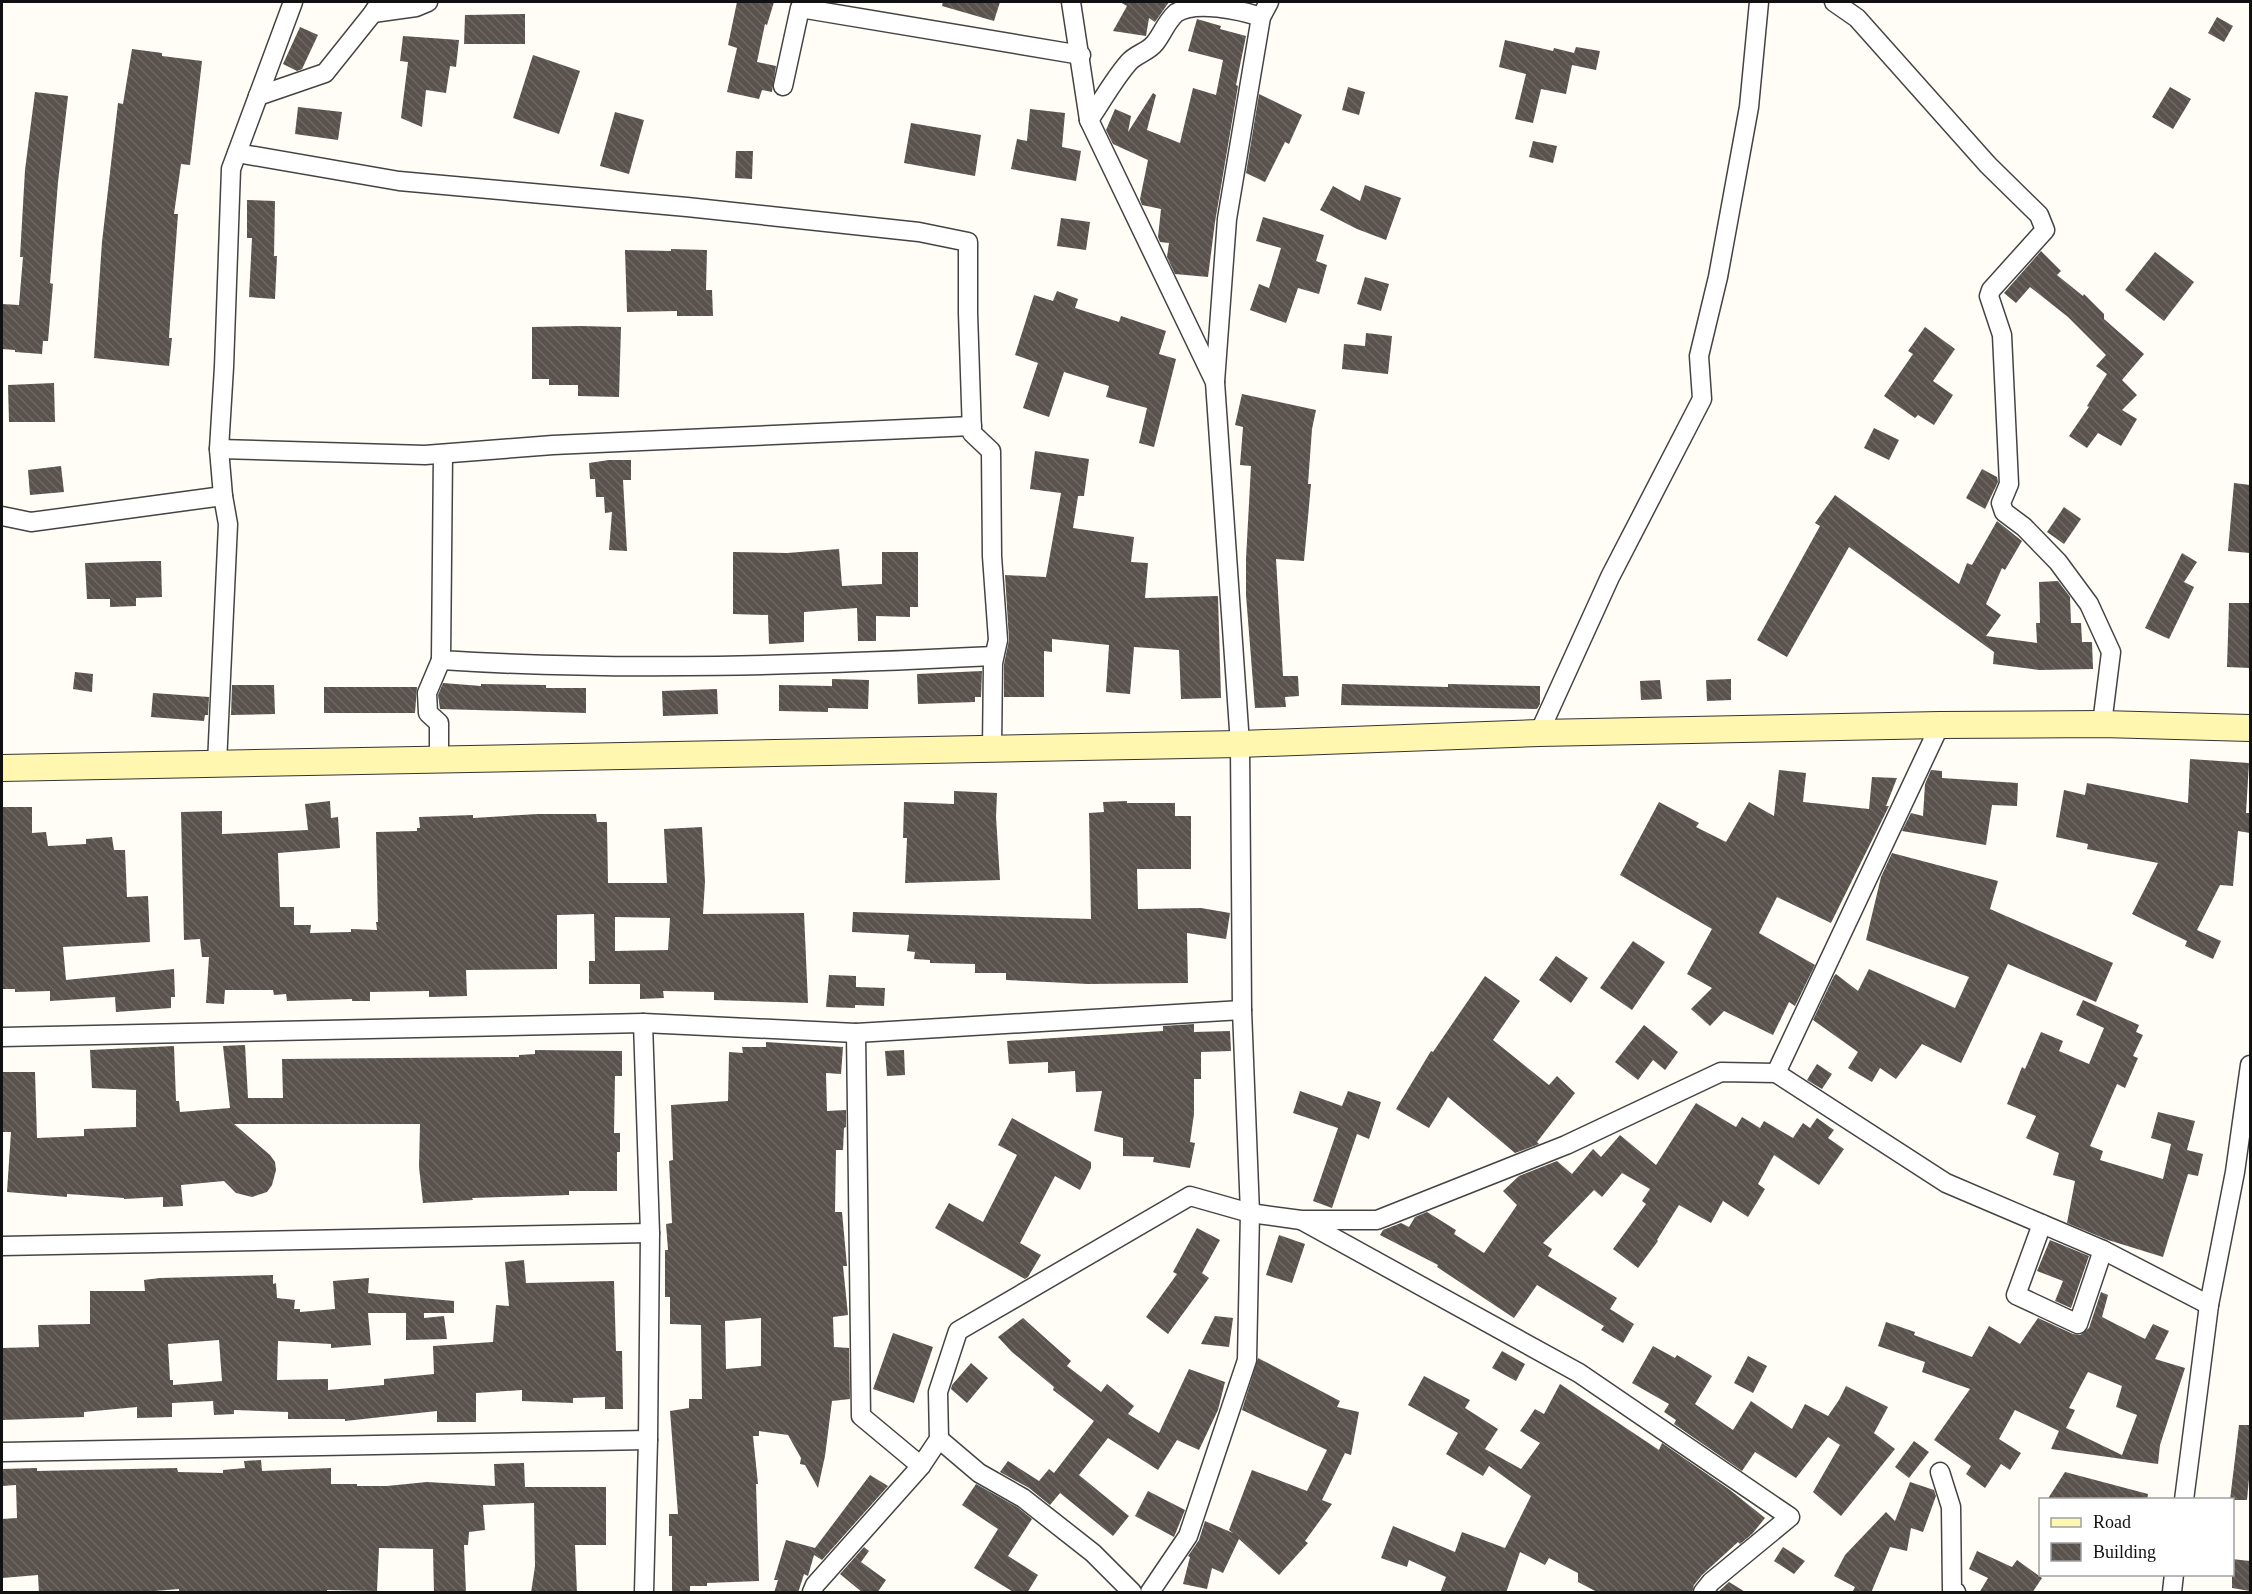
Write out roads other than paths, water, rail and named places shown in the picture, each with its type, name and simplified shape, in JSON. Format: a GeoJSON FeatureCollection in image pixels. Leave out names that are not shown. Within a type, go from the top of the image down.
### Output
{"type":"FeatureCollection","features":[{"type":"Feature","properties":{"kind":"street"},"geometry":{"type":"LineString","coordinates":[[217,764],[228,524],[219,449],[231,169],[293,2]]}},
{"type":"Feature","properties":{"kind":"street"},"geometry":{"type":"LineString","coordinates":[[258,96],[325,73],[377,7],[416,8],[428,2]]}},
{"type":"Feature","properties":{"kind":"street"},"geometry":{"type":"LineString","coordinates":[[1071,2],[1081,54],[1089,120],[1215,382]]}},
{"type":"Feature","properties":{"kind":"street"},"geometry":{"type":"LineString","coordinates":[[1539,733],[1610,577],[1702,399],[1700,356],[1718,277],[1749,107],[1759,2]]}},
{"type":"Feature","properties":{"kind":"street"},"geometry":{"type":"LineString","coordinates":[[1834,2],[1857,18],[1988,165],[2039,215],[2045,230],[1991,290],[1989,296],[2002,335],[2009,484],[2001,503],[2004,512],[2024,527],[2058,562],[2089,604],[2111,652],[2102,724]]}},
{"type":"Feature","properties":{"kind":"street"},"geometry":{"type":"LineString","coordinates":[[1089,120],[1129,61],[1155,43],[1164,26],[1178,11],[1192,6],[1242,10],[1265,9],[1227,219],[1215,382],[1240,744],[1242,1010],[1250,1213],[1247,1360],[1188,1536],[1150,1593]]}},
{"type":"Feature","properties":{"kind":"street"},"geometry":{"type":"LineString","coordinates":[[783,86],[800,8],[1081,54]]}},
{"type":"Feature","properties":{"kind":"street"},"geometry":{"type":"LineString","coordinates":[[237,153],[399,181],[754,214],[919,232],[969,242],[968,313],[972,433],[991,451],[992,556],[998,640],[994,656],[992,749]]}},
{"type":"Feature","properties":{"kind":"street"},"geometry":{"type":"LineString","coordinates":[[219,449],[425,455],[554,445],[972,426]]}},
{"type":"Feature","properties":{"kind":"street"},"geometry":{"type":"LineString","coordinates":[[439,759],[439,723],[428,713],[427,693],[441,660],[443,454]]}},
{"type":"Feature","properties":{"kind":"street"},"geometry":{"type":"LineString","coordinates":[[2,516],[31,522],[223,496]]}},
{"type":"Feature","properties":{"kind":"street"},"geometry":{"type":"LineString","coordinates":[[441,660],[530,666],[691,666],[874,662],[994,656]]}},
{"type":"Feature","properties":{"kind":"street"},"geometry":{"type":"LineString","coordinates":[[2,768],[1240,744],[1539,733],[1940,725],[2102,724],[2250,728]]}},
{"type":"Feature","properties":{"kind":"street"},"geometry":{"type":"LineString","coordinates":[[1776,1073],[1940,725]]}},
{"type":"Feature","properties":{"kind":"street"},"geometry":{"type":"LineString","coordinates":[[2,1037],[643,1023],[856,1033],[1242,1010]]}},
{"type":"Feature","properties":{"kind":"street"},"geometry":{"type":"LineString","coordinates":[[643,1023],[650,1233],[644,1593]]}},
{"type":"Feature","properties":{"kind":"street"},"geometry":{"type":"LineString","coordinates":[[856,1033],[861,1416],[921,1466]]}},
{"type":"Feature","properties":{"kind":"street"},"geometry":{"type":"LineString","coordinates":[[2184,1498],[2209,1305],[2243,1173],[2250,1065]]}},
{"type":"Feature","properties":{"kind":"street"},"geometry":{"type":"LineString","coordinates":[[812,1593],[814,1585],[921,1466],[939,1439],[938,1392],[958,1331],[1190,1196],[1250,1213],[1301,1220],[1377,1220],[1566,1145],[1721,1072],[1776,1073],[1946,1183],[2103,1250],[2209,1305]]}},
{"type":"Feature","properties":{"kind":"street"},"geometry":{"type":"LineString","coordinates":[[1301,1220],[1579,1373],[1790,1517],[1711,1582],[1703,1593]]}},
{"type":"Feature","properties":{"kind":"street"},"geometry":{"type":"LineString","coordinates":[[2042,1224],[2016,1295],[2078,1324],[2103,1250]]}},
{"type":"Feature","properties":{"kind":"street"},"geometry":{"type":"LineString","coordinates":[[2,1246],[650,1233]]}},
{"type":"Feature","properties":{"kind":"street"},"geometry":{"type":"LineString","coordinates":[[939,1439],[979,1473],[1023,1498],[1093,1553],[1132,1593]]}},
{"type":"Feature","properties":{"kind":"street"},"geometry":{"type":"LineString","coordinates":[[2,1452],[648,1440]]}},
{"type":"Feature","properties":{"kind":"street"},"geometry":{"type":"LineString","coordinates":[[1940,1472],[1951,1507],[1952,1590],[1956,1593]]}},
{"type":"Feature","properties":{"kind":"street"},"geometry":{"type":"LineString","coordinates":[[2172,1593],[2174,1576]]}}]}
